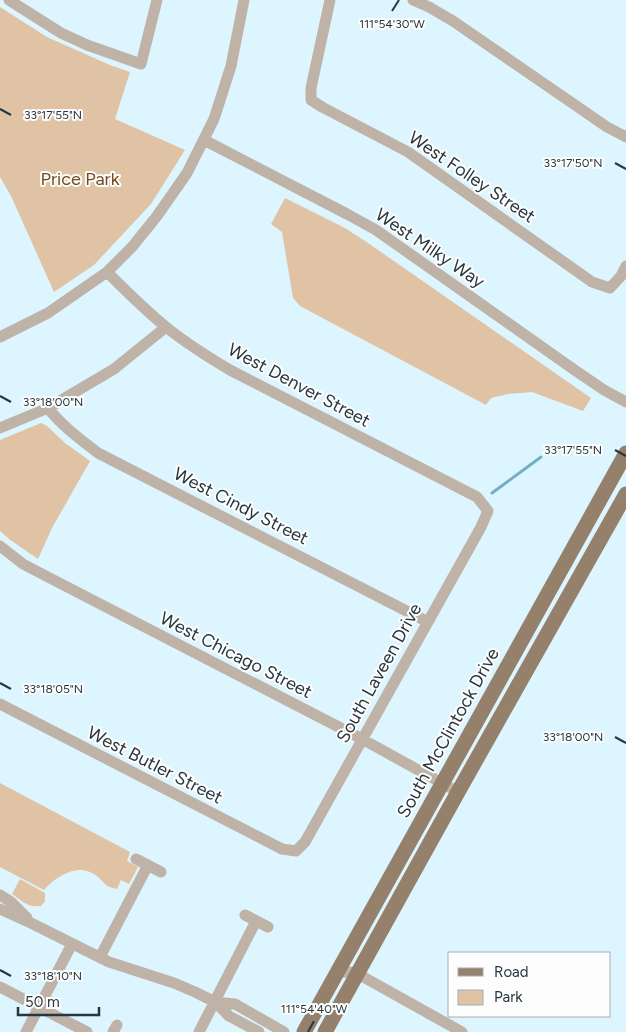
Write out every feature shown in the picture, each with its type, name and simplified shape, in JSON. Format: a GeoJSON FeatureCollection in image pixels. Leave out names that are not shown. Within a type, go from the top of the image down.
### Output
{"type":"FeatureCollection","features":[{"type":"Feature","properties":{"kind":"main road","name":"South McClintock Drive"},"geometry":{"type":"LineString","coordinates":[[304,1032],[626,453]]}},
{"type":"Feature","properties":{"kind":"main road","name":"South McClintock Drive"},"geometry":{"type":"LineString","coordinates":[[325,1032],[626,494]]}},
{"type":"Feature","properties":{"kind":"street"},"geometry":{"type":"LineString","coordinates":[[9,0],[61,33],[87,45],[142,64],[157,0]]}},
{"type":"Feature","properties":{"kind":"street"},"geometry":{"type":"LineString","coordinates":[[1,335],[48,313],[106,272],[132,247],[157,216],[187,173],[214,119],[230,66],[244,0]]}},
{"type":"Feature","properties":{"kind":"street","name":"West Folley Street"},"geometry":{"type":"LineString","coordinates":[[330,0],[311,88],[311,100],[408,152],[592,282],[610,288],[621,276],[626,266]]}},
{"type":"Feature","properties":{"kind":"street"},"geometry":{"type":"LineString","coordinates":[[413,0],[453,20],[607,127],[626,138]]}},
{"type":"Feature","properties":{"kind":"street","name":"West Milky Way"},"geometry":{"type":"LineString","coordinates":[[204,140],[376,230],[576,371],[626,402]]}},
{"type":"Feature","properties":{"kind":"street","name":"West Denver Street"},"geometry":{"type":"LineString","coordinates":[[106,272],[166,327],[198,350],[230,370],[477,497],[488,511]]}},
{"type":"Feature","properties":{"kind":"street"},"geometry":{"type":"LineString","coordinates":[[0,428],[48,408],[114,369],[166,327]]}},
{"type":"Feature","properties":{"kind":"street","name":"West Cindy Street"},"geometry":{"type":"LineString","coordinates":[[48,408],[57,420],[98,453],[428,622]]}},
{"type":"Feature","properties":{"kind":"street","name":"South Laveen Drive"},"geometry":{"type":"LineString","coordinates":[[296,851],[305,842],[481,527],[488,511]]}},
{"type":"Feature","properties":{"kind":"street","name":"West Chicago Street"},"geometry":{"type":"LineString","coordinates":[[0,546],[23,564],[362,739],[458,792]]}},
{"type":"Feature","properties":{"kind":"street","name":"West Butler Street"},"geometry":{"type":"LineString","coordinates":[[0,704],[282,849],[296,851]]}},
{"type":"Feature","properties":{"kind":"street"},"geometry":{"type":"LineString","coordinates":[[136,859],[161,872]]}},
{"type":"Feature","properties":{"kind":"street"},"geometry":{"type":"LineString","coordinates":[[100,957],[148,865]]}},
{"type":"Feature","properties":{"kind":"street"},"geometry":{"type":"LineString","coordinates":[[0,895],[11,902],[34,924]]}},
{"type":"Feature","properties":{"kind":"street"},"geometry":{"type":"LineString","coordinates":[[0,909],[109,962],[174,983],[215,1002],[234,1004],[284,1032]]}},
{"type":"Feature","properties":{"kind":"street"},"geometry":{"type":"LineString","coordinates":[[245,915],[268,927]]}},
{"type":"Feature","properties":{"kind":"street"},"geometry":{"type":"LineString","coordinates":[[199,1032],[256,921]]}},
{"type":"Feature","properties":{"kind":"street"},"geometry":{"type":"LineString","coordinates":[[26,1032],[72,944]]}},
{"type":"Feature","properties":{"kind":"street"},"geometry":{"type":"LineString","coordinates":[[335,974],[352,971],[462,1032]]}},
{"type":"Feature","properties":{"kind":"street"},"geometry":{"type":"LineString","coordinates":[[0,987],[88,1032]]}},
{"type":"Feature","properties":{"kind":"street"},"geometry":{"type":"LineString","coordinates":[[215,1002],[229,1016],[259,1032]]}},
{"type":"Feature","properties":{"kind":"street"},"geometry":{"type":"LineString","coordinates":[[238,1021],[245,1010]]}},
{"type":"Feature","properties":{"kind":"green space","name":"Price Park"},"geometry":{"type":"Polygon","coordinates":[[[0,7],[47,37],[130,72],[115,119],[185,150],[151,204],[94,265],[54,292],[11,196],[0,177],[0,7]]]}},
{"type":"Feature","properties":{"kind":"green space"},"geometry":{"type":"Polygon","coordinates":[[[285,198],[345,228],[368,243],[591,398],[583,411],[532,392],[491,398],[486,405],[300,306],[293,298],[282,232],[271,224],[285,198]]]}},
{"type":"Feature","properties":{"kind":"green space"},"geometry":{"type":"Polygon","coordinates":[[[41,423],[90,461],[52,528],[38,559],[0,531],[0,440],[41,423]]]}},
{"type":"Feature","properties":{"kind":"green space"},"geometry":{"type":"Polygon","coordinates":[[[0,783],[130,852],[127,861],[138,867],[129,884],[121,880],[117,889],[113,888],[106,885],[91,872],[76,870],[55,879],[44,890],[0,867],[0,783]]]}},
{"type":"Feature","properties":{"kind":"green space"},"geometry":{"type":"Polygon","coordinates":[[[20,879],[45,893],[45,901],[41,906],[29,905],[12,894],[20,879]]]}},
{"type":"Feature","properties":{"kind":"waterway"},"geometry":{"type":"LineString","coordinates":[[492,493],[541,457]]}}]}
